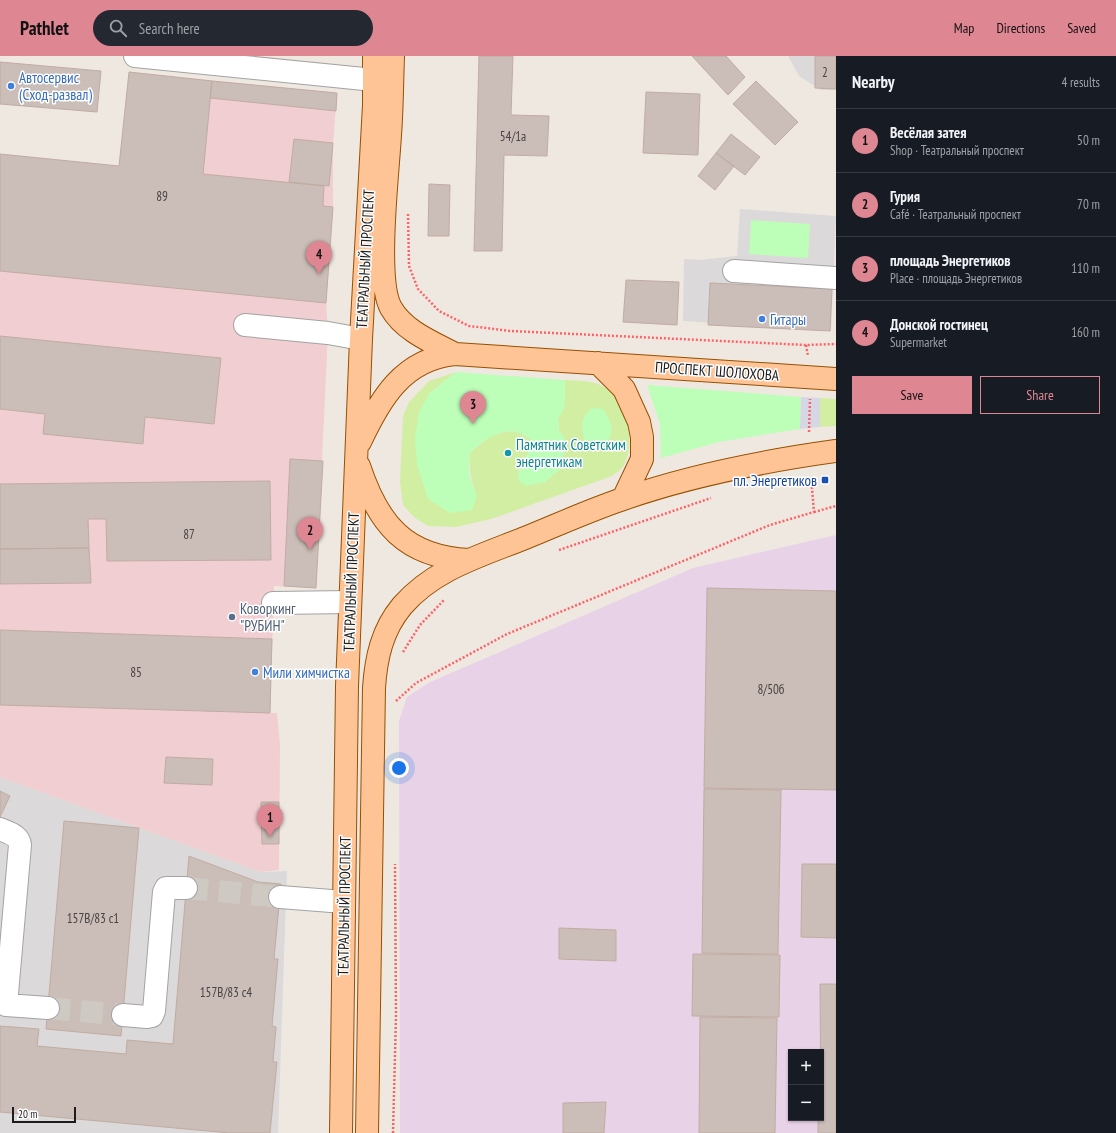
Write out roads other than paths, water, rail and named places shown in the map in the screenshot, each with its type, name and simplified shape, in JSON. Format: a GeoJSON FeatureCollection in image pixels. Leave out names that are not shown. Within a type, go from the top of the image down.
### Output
{"type":"FeatureCollection","features":[{"type":"Feature","properties":{"kind":"main road","name":"ТЕАТРАЛЬНЫЙ ПРОСПЕКТ"},"geometry":{"type":"LineString","coordinates":[[342,1133],[347,686],[374,56]]}},
{"type":"Feature","properties":{"kind":"main road","name":"ТЕАТРАЛЬНЫЙ ПРОСПЕКТ"},"geometry":{"type":"LineString","coordinates":[[393,56],[392,106],[384,228],[384,286],[391,308],[399,318],[416,333],[455,354]]}},
{"type":"Feature","properties":{"kind":"main road","name":"ПРОСПЕКТ ШОЛОХОВА"},"geometry":{"type":"LineString","coordinates":[[455,354],[836,379]]}},
{"type":"Feature","properties":{"kind":"main road"},"geometry":{"type":"LineString","coordinates":[[455,354],[437,357],[420,364],[397,381],[373,416],[356,452],[372,498],[388,524],[398,535],[410,544],[438,556],[471,560]]}},
{"type":"Feature","properties":{"kind":"main road"},"geometry":{"type":"LineString","coordinates":[[598,363],[624,389],[639,422],[642,437],[642,459],[623,499]]}},
{"type":"Feature","properties":{"kind":"main road"},"geometry":{"type":"LineString","coordinates":[[623,499],[684,480],[741,467],[836,451]]}},
{"type":"Feature","properties":{"kind":"main road","name":"ТЕАТРАЛЬНЫЙ ПРОСПЕКТ"},"geometry":{"type":"LineString","coordinates":[[367,1133],[375,667],[386,631],[402,607],[437,576],[453,566],[623,499]]}},
{"type":"Feature","properties":{"kind":"street"},"geometry":{"type":"LineString","coordinates":[[135,56],[374,80]]}},
{"type":"Feature","properties":{"kind":"street"},"geometry":{"type":"LineString","coordinates":[[734,271],[836,278]]}},
{"type":"Feature","properties":{"kind":"street"},"geometry":{"type":"LineString","coordinates":[[245,325],[328,333],[361,339]]}},
{"type":"Feature","properties":{"kind":"street"},"geometry":{"type":"LineString","coordinates":[[273,603],[350,602]]}},
{"type":"Feature","properties":{"kind":"street"},"geometry":{"type":"LineString","coordinates":[[0,829],[20,840],[8,900],[3,1004],[48,1008]]}},
{"type":"Feature","properties":{"kind":"street"},"geometry":{"type":"LineString","coordinates":[[123,1015],[152,1016],[154,1011],[164,892],[166,888],[171,887],[186,888]]}},
{"type":"Feature","properties":{"kind":"street"},"geometry":{"type":"LineString","coordinates":[[280,896],[344,902]]}},
{"type":"Feature","properties":{"kind":"tunnel"},"geometry":{"type":"LineString","coordinates":[[186,888],[280,897]]}},
{"type":"Feature","properties":{"kind":"tunnel"},"geometry":{"type":"LineString","coordinates":[[48,1008],[123,1015]]}},
{"type":"Feature","properties":{"kind":"place","name":"Автосервис (Сход-развал)"},"geometry":{"type":"Point","coordinates":[11,86]}},
{"type":"Feature","properties":{"kind":"place","name":"Донской гостинец"},"geometry":{"type":"Point","coordinates":[319,274]}},
{"type":"Feature","properties":{"kind":"place","name":"Гитары"},"geometry":{"type":"Point","coordinates":[762,319]}},
{"type":"Feature","properties":{"kind":"place","name":"площадь Энергетиков"},"geometry":{"type":"Point","coordinates":[473,424]}},
{"type":"Feature","properties":{"kind":"place","name":"Памятник Советским энергетикам"},"geometry":{"type":"Point","coordinates":[508,453]}},
{"type":"Feature","properties":{"kind":"place","name":"пл. Энергетиков"},"geometry":{"type":"Point","coordinates":[825,480]}},
{"type":"Feature","properties":{"kind":"place","name":"Гурия"},"geometry":{"type":"Point","coordinates":[310,550]}},
{"type":"Feature","properties":{"kind":"place","name":"Коворкинг \"РУБИН\""},"geometry":{"type":"Point","coordinates":[232,617]}},
{"type":"Feature","properties":{"kind":"place","name":"Мили химчистка"},"geometry":{"type":"Point","coordinates":[255,672]}},
{"type":"Feature","properties":{"kind":"place","name":"Весёлая затея"},"geometry":{"type":"Point","coordinates":[270,837]}}]}
